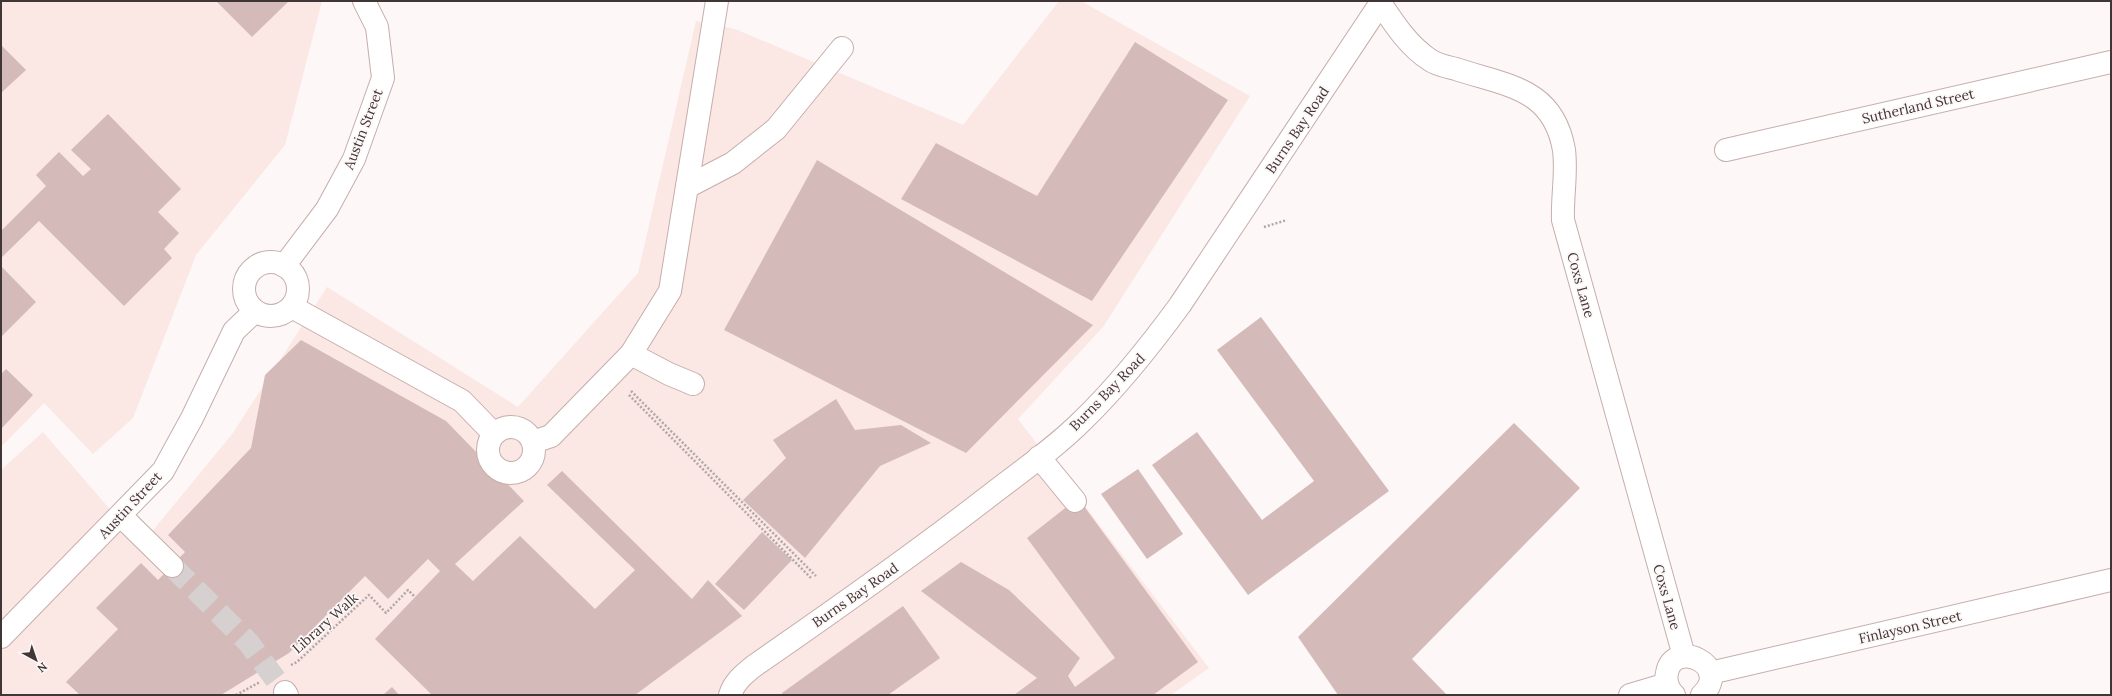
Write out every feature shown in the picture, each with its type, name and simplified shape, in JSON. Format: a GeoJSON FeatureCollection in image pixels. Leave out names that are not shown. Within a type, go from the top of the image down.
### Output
{"type":"FeatureCollection","features":[{"type":"Feature","properties":{"kind":"street","name":"Austin Street"},"geometry":{"type":"LineString","coordinates":[[284,266],[326,209],[354,158],[383,78],[377,27],[364,1]]}},
{"type":"Feature","properties":{"kind":"street"},"geometry":{"type":"LineString","coordinates":[[533,442],[551,436],[612,375],[631,354],[670,291],[717,1]]}},
{"type":"Feature","properties":{"kind":"street","name":"Burns Bay Road"},"geometry":{"type":"LineString","coordinates":[[731,692],[741,677],[754,666],[865,589],[1039,457],[1082,421],[1115,387],[1146,352],[1184,299],[1380,2]]}},
{"type":"Feature","properties":{"kind":"street","name":"Coxs Lane"},"geometry":{"type":"LineString","coordinates":[[1380,2],[1407,41],[1432,61],[1517,88],[1532,96],[1545,107],[1553,118],[1564,151],[1563,220],[1684,656]]}},
{"type":"Feature","properties":{"kind":"street"},"geometry":{"type":"LineString","coordinates":[[687,187],[733,163],[776,129],[842,48]]}},
{"type":"Feature","properties":{"kind":"street","name":"Sutherland Street"},"geometry":{"type":"LineString","coordinates":[[1726,150],[2111,62]]}},
{"type":"Feature","properties":{"kind":"street"},"geometry":{"type":"LineString","coordinates":[[268,262],[284,266],[291,270],[298,284],[296,300],[292,307],[279,316],[271,317],[255,312],[248,305],[244,296],[246,278],[251,270],[268,262]]}},
{"type":"Feature","properties":{"kind":"street"},"geometry":{"type":"LineString","coordinates":[[292,307],[462,401],[494,434]]}},
{"type":"Feature","properties":{"kind":"street","name":"Austin Street"},"geometry":{"type":"LineString","coordinates":[[1,637],[121,516],[163,471],[192,418],[234,331],[255,312]]}},
{"type":"Feature","properties":{"kind":"street"},"geometry":{"type":"LineString","coordinates":[[631,354],[669,374],[693,384]]}},
{"type":"Feature","properties":{"kind":"street"},"geometry":{"type":"LineString","coordinates":[[506,427],[520,428],[528,434],[533,442],[535,451],[527,468],[510,474],[493,466],[487,449],[494,434],[506,427]]}},
{"type":"Feature","properties":{"kind":"street"},"geometry":{"type":"LineString","coordinates":[[1039,457],[1075,501]]}},
{"type":"Feature","properties":{"kind":"street"},"geometry":{"type":"LineString","coordinates":[[121,516],[172,566]]}},
{"type":"Feature","properties":{"kind":"street","name":"Finlayson Street"},"geometry":{"type":"LineString","coordinates":[[1710,673],[2111,580]]}},
{"type":"Feature","properties":{"kind":"street"},"geometry":{"type":"LineString","coordinates":[[1630,695],[1671,689],[1668,670],[1677,659],[1684,656],[1691,656],[1703,661],[1710,673],[1709,685],[1702,695]]}},
{"type":"Feature","properties":{"kind":"path"},"geometry":{"type":"LineString","coordinates":[[612,375],[816,576]]}},
{"type":"Feature","properties":{"kind":"path"},"geometry":{"type":"LineString","coordinates":[[612,375],[812,579]]}},
{"type":"Feature","properties":{"kind":"path","name":"Library Walk"},"geometry":{"type":"LineString","coordinates":[[290,666],[297,662],[369,595],[386,613],[408,590],[415,597]]}},
{"type":"Feature","properties":{"kind":"path"},"geometry":{"type":"LineString","coordinates":[[236,695],[263,680]]}},
{"type":"Feature","properties":{"kind":"shaded area"},"geometry":{"type":"Polygon","coordinates":[[[1,1],[322,1],[285,145],[196,255],[133,418],[93,454],[44,403],[1,447],[1,1]]]}},
{"type":"Feature","properties":{"kind":"shaded area"},"geometry":{"type":"Polygon","coordinates":[[[1059,1],[1081,1],[1250,96],[1103,327],[1018,419],[1209,668],[1171,695],[1,695],[1,470],[43,432],[141,545],[233,433],[327,287],[518,407],[638,273],[696,21],[735,29],[963,125],[1059,1]]]}},
{"type":"Feature","properties":{"kind":"building"},"geometry":{"type":"Polygon","coordinates":[[[216,1],[289,1],[252,37],[216,1]]]}},
{"type":"Feature","properties":{"kind":"building"},"geometry":{"type":"Polygon","coordinates":[[[1135,42],[1228,100],[1092,301],[901,199],[936,143],[1037,196],[1135,42]]]}},
{"type":"Feature","properties":{"kind":"building"},"geometry":{"type":"Polygon","coordinates":[[[1,45],[26,70],[1,93],[1,45]]]}},
{"type":"Feature","properties":{"kind":"building"},"geometry":{"type":"Polygon","coordinates":[[[108,114],[181,189],[158,212],[179,233],[164,249],[172,258],[124,306],[39,221],[1,258],[1,231],[46,186],[36,175],[59,152],[83,176],[91,169],[71,150],[108,114]]]}},
{"type":"Feature","properties":{"kind":"building"},"geometry":{"type":"Polygon","coordinates":[[[817,160],[1093,325],[966,453],[724,330],[817,160]]]}},
{"type":"Feature","properties":{"kind":"building"},"geometry":{"type":"Polygon","coordinates":[[[1,266],[36,302],[1,337],[1,266]]]}},
{"type":"Feature","properties":{"kind":"building"},"geometry":{"type":"Polygon","coordinates":[[[1261,317],[1389,491],[1248,595],[1152,465],[1197,432],[1262,520],[1314,481],[1217,350],[1261,317]]]}},
{"type":"Feature","properties":{"kind":"building"},"geometry":{"type":"Polygon","coordinates":[[[301,340],[446,421],[524,501],[455,564],[473,581],[520,536],[595,609],[635,570],[547,485],[562,471],[692,599],[708,580],[742,616],[635,695],[432,695],[375,639],[440,571],[428,559],[388,599],[365,576],[289,653],[221,695],[80,695],[66,682],[118,629],[96,608],[141,563],[158,580],[185,552],[168,535],[251,448],[265,375],[301,340]]]}},
{"type":"Feature","properties":{"kind":"building"},"geometry":{"type":"Polygon","coordinates":[[[6,369],[33,395],[1,429],[1,374],[6,369]]]}},
{"type":"Feature","properties":{"kind":"building"},"geometry":{"type":"Polygon","coordinates":[[[836,399],[855,430],[901,425],[931,443],[880,466],[805,558],[743,500],[786,458],[773,440],[836,399]]]}},
{"type":"Feature","properties":{"kind":"building"},"geometry":{"type":"Polygon","coordinates":[[[1514,423],[1580,488],[1412,659],[1447,695],[1338,695],[1298,637],[1514,423]]]}},
{"type":"Feature","properties":{"kind":"building"},"geometry":{"type":"Polygon","coordinates":[[[1138,469],[1183,534],[1147,559],[1101,494],[1138,469]]]}},
{"type":"Feature","properties":{"kind":"building"},"geometry":{"type":"Polygon","coordinates":[[[1078,498],[1198,662],[1153,695],[1014,695],[1037,678],[921,591],[961,562],[1009,590],[1080,658],[1068,676],[1075,687],[1115,658],[1027,538],[1078,498]]]}},
{"type":"Feature","properties":{"kind":"building"},"geometry":{"type":"Polygon","coordinates":[[[762,532],[792,560],[744,610],[715,584],[762,532]]]}},
{"type":"Feature","properties":{"kind":"building"},"geometry":{"type":"Polygon","coordinates":[[[903,606],[940,658],[888,695],[783,695],[782,693],[903,606]]]}},
{"type":"Feature","properties":{"kind":"building"},"geometry":{"type":"Polygon","coordinates":[[[392,687],[399,695],[383,695],[392,687]]]}},
{"type":"Feature","properties":{"kind":"tunnel"},"geometry":{"type":"LineString","coordinates":[[172,566],[248,642],[285,692]]}}]}
